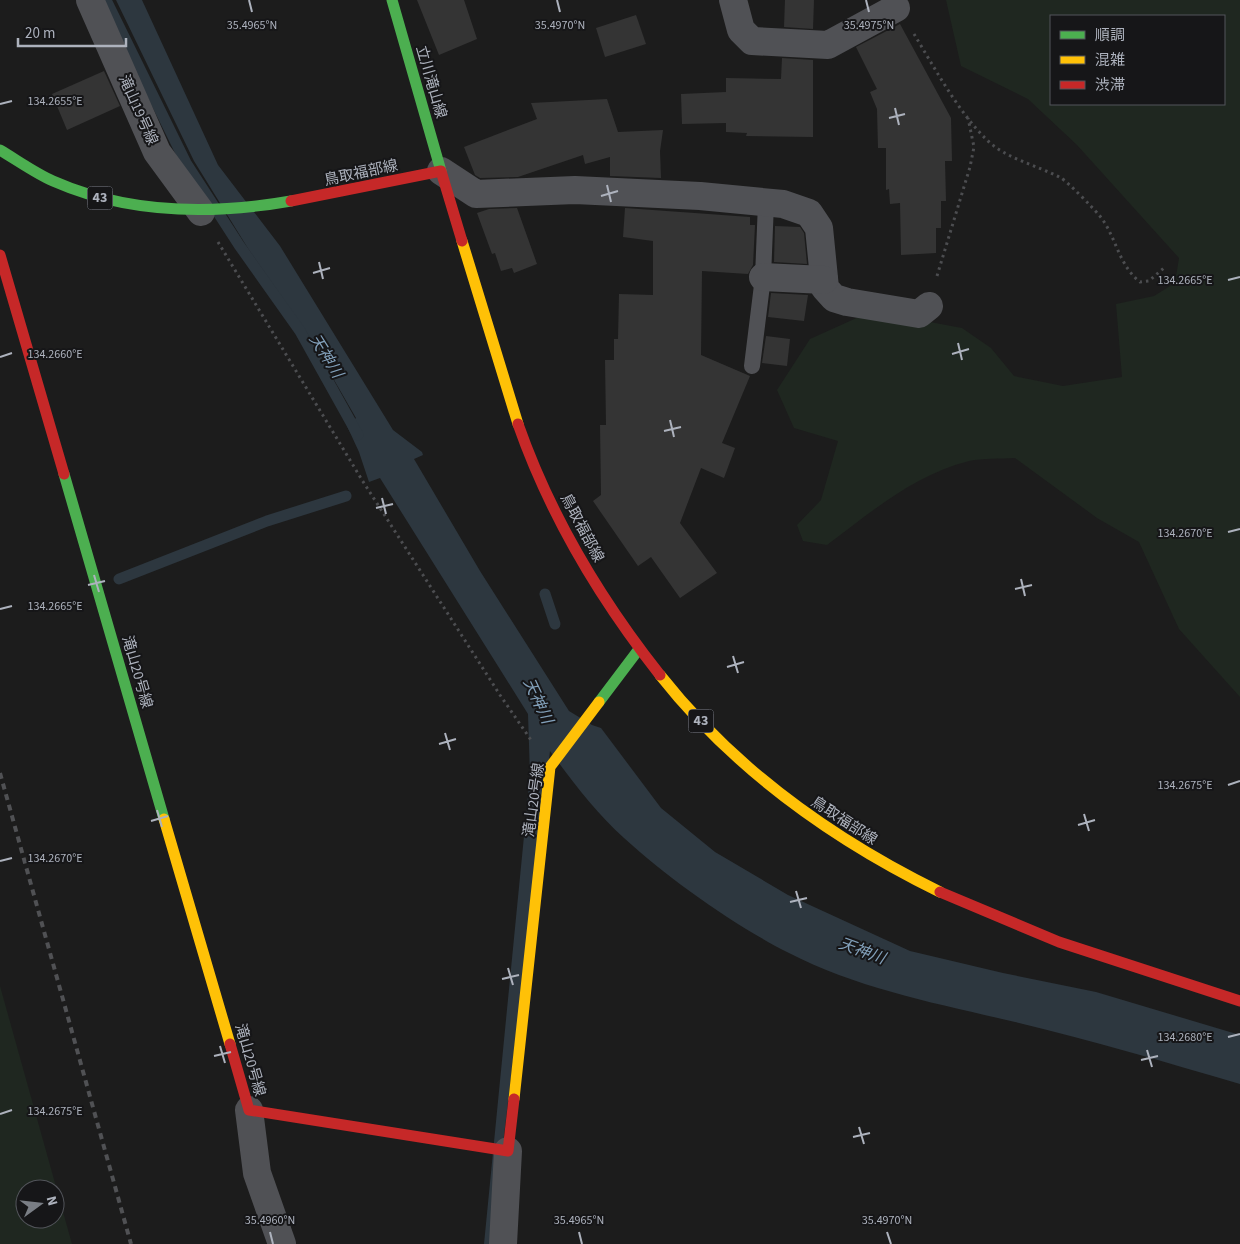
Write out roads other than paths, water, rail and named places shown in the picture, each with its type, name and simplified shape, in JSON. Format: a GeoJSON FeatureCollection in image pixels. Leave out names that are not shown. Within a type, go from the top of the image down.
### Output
{"type":"FeatureCollection","features":[{"type":"Feature","properties":{"kind":"street","name":"滝山19号線"},"geometry":{"type":"LineString","coordinates":[[90,0],[157,152],[205,212]]}},
{"type":"Feature","properties":{"kind":"street","name":"立川滝山線"},"geometry":{"type":"LineString","coordinates":[[392,0],[441,171]]}},
{"type":"Feature","properties":{"kind":"street"},"geometry":{"type":"LineString","coordinates":[[733,0],[741,30],[752,41],[761,42],[828,45],[896,8]]}},
{"type":"Feature","properties":{"kind":"street","name":"鳥取福部線"},"geometry":{"type":"LineString","coordinates":[[0,150],[18,163],[54,182],[88,195],[152,209],[205,212],[271,206],[441,171],[526,447],[572,544],[595,584],[639,649],[707,728],[756,773],[810,817],[882,862],[998,918],[1056,942],[1240,1001]]}},
{"type":"Feature","properties":{"kind":"street"},"geometry":{"type":"LineString","coordinates":[[441,171],[476,194],[575,190],[700,196],[783,204],[809,213],[819,228],[825,288],[834,298],[919,314],[929,306]]}},
{"type":"Feature","properties":{"kind":"street","name":"滝山20号線"},"geometry":{"type":"LineString","coordinates":[[0,255],[249,1110],[508,1151],[552,763],[639,649]]}},
{"type":"Feature","properties":{"kind":"street"},"geometry":{"type":"LineString","coordinates":[[763,277],[824,280]]}},
{"type":"Feature","properties":{"kind":"street"},"geometry":{"type":"LineString","coordinates":[[249,1110],[257,1173],[282,1244]]}},
{"type":"Feature","properties":{"kind":"street"},"geometry":{"type":"LineString","coordinates":[[503,1244],[508,1151]]}},
{"type":"Feature","properties":{"kind":"lane"},"geometry":{"type":"LineString","coordinates":[[752,366],[763,277],[766,203]]}},
{"type":"Feature","properties":{"kind":"water","name":"天神川"},"geometry":{"type":"Polygon","coordinates":[[[116,0],[142,0],[218,165],[280,246],[393,430],[422,452],[423,455],[414,459],[480,571],[569,711],[592,725],[601,728],[661,808],[715,852],[788,895],[910,951],[1096,992],[1240,1035],[1240,1084],[1072,1036],[929,1002],[871,986],[816,966],[789,953],[725,916],[642,854],[594,807],[550,751],[491,1244],[484,1244],[530,775],[528,714],[380,478],[369,482],[359,452],[347,426],[356,418],[307,333],[249,250],[194,161],[116,0]]]}},
{"type":"Feature","properties":{"kind":"waterway","name":"天神川"},"geometry":{"type":"LineString","coordinates":[[106,0],[186,163],[239,245],[300,331],[358,435]]}},
{"type":"Feature","properties":{"kind":"waterway"},"geometry":{"type":"LineString","coordinates":[[119,579],[267,521],[346,496]]}},
{"type":"Feature","properties":{"kind":"waterway"},"geometry":{"type":"LineString","coordinates":[[545,594],[555,624]]}},
{"type":"Feature","properties":{"kind":"railway"},"geometry":{"type":"LineString","coordinates":[[0,773],[131,1244]]}}]}
